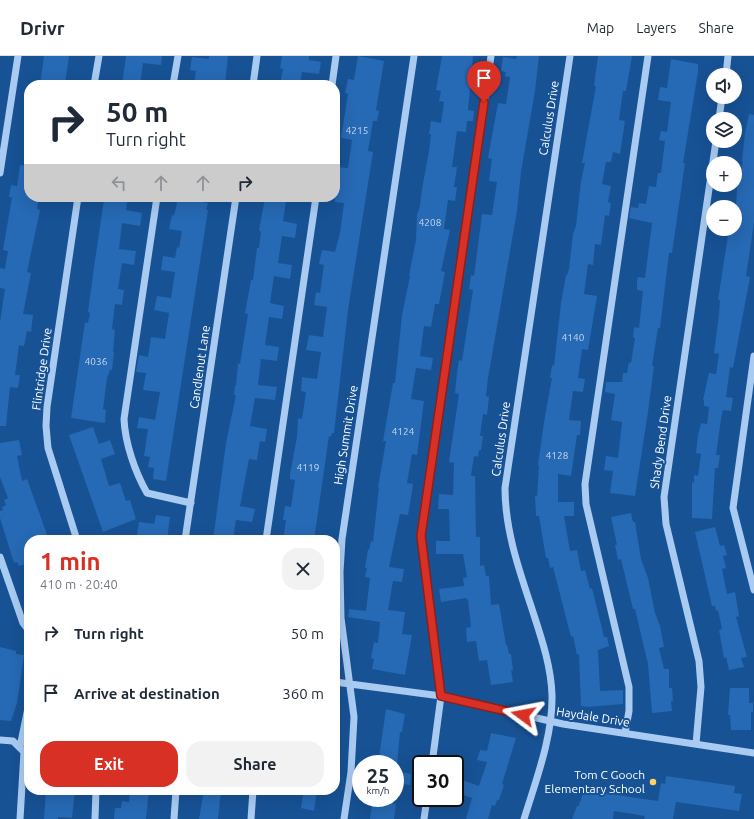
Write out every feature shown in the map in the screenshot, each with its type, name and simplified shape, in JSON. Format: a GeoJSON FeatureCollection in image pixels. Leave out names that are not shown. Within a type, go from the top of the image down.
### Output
{"type":"FeatureCollection","features":[{"type":"Feature","properties":{"kind":"street"},"geometry":{"type":"LineString","coordinates":[[0,173],[18,56]]}},
{"type":"Feature","properties":{"kind":"street"},"geometry":{"type":"LineString","coordinates":[[95,80],[99,56]]}},
{"type":"Feature","properties":{"kind":"street"},"geometry":{"type":"LineString","coordinates":[[174,80],[178,56]]}},
{"type":"Feature","properties":{"kind":"street"},"geometry":{"type":"LineString","coordinates":[[253,80],[257,56]]}},
{"type":"Feature","properties":{"kind":"street"},"geometry":{"type":"LineString","coordinates":[[333,80],[336,56]]}},
{"type":"Feature","properties":{"kind":"street","name":"High Summit Drive"},"geometry":{"type":"LineString","coordinates":[[344,819],[351,772],[354,717],[341,618],[340,572],[342,540],[414,56]]}},
{"type":"Feature","properties":{"kind":"street"},"geometry":{"type":"LineString","coordinates":[[433,755],[441,696],[421,536],[491,56]]}},
{"type":"Feature","properties":{"kind":"street","name":"Calculus Drive"},"geometry":{"type":"LineString","coordinates":[[524,819],[539,772],[550,721],[552,695],[545,648],[508,531],[505,488],[570,56]]}},
{"type":"Feature","properties":{"kind":"street"},"geometry":{"type":"LineString","coordinates":[[625,733],[629,711],[630,686],[586,504],[584,484],[648,56]]}},
{"type":"Feature","properties":{"kind":"street"},"geometry":{"type":"LineString","coordinates":[[727,68],[728,56]]}},
{"type":"Feature","properties":{"kind":"street","name":"Shady Bend Drive"},"geometry":{"type":"LineString","coordinates":[[696,744],[701,687],[699,661],[666,524],[664,497],[715,148]]}},
{"type":"Feature","properties":{"kind":"street","name":"Flintridge Drive"},"geometry":{"type":"LineString","coordinates":[[75,535],[48,448],[46,426],[47,408],[77,202]]}},
{"type":"Feature","properties":{"kind":"street"},"geometry":{"type":"LineString","coordinates":[[156,202],[124,419],[124,432],[141,483],[147,493],[191,503]]}},
{"type":"Feature","properties":{"kind":"street","name":"Candlenut Lane"},"geometry":{"type":"LineString","coordinates":[[186,535],[235,202]]}},
{"type":"Feature","properties":{"kind":"street"},"geometry":{"type":"LineString","coordinates":[[267,535],[315,202]]}},
{"type":"Feature","properties":{"kind":"street"},"geometry":{"type":"LineString","coordinates":[[754,356],[733,508],[754,590]]}},
{"type":"Feature","properties":{"kind":"street"},"geometry":{"type":"LineString","coordinates":[[0,557],[24,624]]}},
{"type":"Feature","properties":{"kind":"street","name":"Haydale Drive"},"geometry":{"type":"LineString","coordinates":[[340,683],[441,696],[550,721],[754,753]]}},
{"type":"Feature","properties":{"kind":"street"},"geometry":{"type":"LineString","coordinates":[[20,746],[24,727]]}},
{"type":"Feature","properties":{"kind":"street"},"geometry":{"type":"LineString","coordinates":[[0,740],[13,741],[20,746],[24,752]]}},
{"type":"Feature","properties":{"kind":"street"},"geometry":{"type":"LineString","coordinates":[[20,819],[24,774]]}},
{"type":"Feature","properties":{"kind":"street"},"geometry":{"type":"LineString","coordinates":[[95,819],[96,795]]}},
{"type":"Feature","properties":{"kind":"street"},"geometry":{"type":"LineString","coordinates":[[174,819],[176,795]]}},
{"type":"Feature","properties":{"kind":"street"},"geometry":{"type":"LineString","coordinates":[[251,819],[253,795]]}},
{"type":"Feature","properties":{"kind":"street"},"geometry":{"type":"LineString","coordinates":[[424,819],[426,807]]}},
{"type":"Feature","properties":{"kind":"building"},"geometry":{"type":"Polygon","coordinates":[[[44,56],[69,56],[66,80],[41,80],[44,56]]]}},
{"type":"Feature","properties":{"kind":"building"},"geometry":{"type":"Polygon","coordinates":[[[126,56],[162,56],[161,65],[143,63],[141,80],[123,80],[126,56]]]}},
{"type":"Feature","properties":{"kind":"building"},"geometry":{"type":"Polygon","coordinates":[[[209,56],[228,56],[226,80],[195,80],[196,71],[190,70],[192,57],[209,59],[209,56]]]}},
{"type":"Feature","properties":{"kind":"building"},"geometry":{"type":"Polygon","coordinates":[[[282,56],[309,56],[309,60],[321,62],[319,74],[302,72],[301,80],[281,80],[283,69],[280,68],[282,56]]]}},
{"type":"Feature","properties":{"kind":"building"},"geometry":{"type":"Polygon","coordinates":[[[358,56],[384,61],[376,110],[379,111],[377,121],[373,121],[368,151],[373,152],[348,310],[334,433],[332,433],[331,437],[329,436],[315,535],[284,535],[286,520],[283,520],[285,506],[291,507],[295,480],[290,479],[290,474],[297,437],[298,418],[302,419],[306,392],[301,391],[302,377],[317,379],[321,352],[306,350],[309,335],[323,337],[327,307],[314,305],[316,292],[320,293],[324,265],[319,264],[322,250],[335,252],[340,233],[344,203],[335,202],[340,202],[340,167],[348,168],[352,140],[341,138],[348,94],[345,93],[348,79],[354,80],[358,56]]]}},
{"type":"Feature","properties":{"kind":"building"},"geometry":{"type":"Polygon","coordinates":[[[442,56],[473,56],[468,110],[474,111],[473,121],[467,121],[466,132],[457,131],[452,167],[457,167],[454,187],[457,187],[455,201],[448,200],[444,229],[450,230],[441,271],[445,272],[439,304],[435,304],[431,327],[424,326],[420,356],[433,358],[431,370],[416,368],[411,399],[424,401],[417,455],[412,454],[407,483],[413,484],[408,515],[400,514],[389,567],[404,569],[402,582],[393,581],[388,610],[405,612],[402,634],[412,635],[405,675],[372,669],[374,659],[371,658],[374,642],[378,643],[380,622],[348,617],[349,609],[366,611],[370,578],[365,577],[367,568],[365,568],[368,549],[369,550],[371,541],[373,542],[378,487],[386,441],[383,441],[393,383],[395,383],[402,315],[416,240],[417,215],[420,206],[429,151],[431,134],[429,134],[431,121],[441,123],[444,102],[439,101],[441,91],[436,90],[442,56]]]}},
{"type":"Feature","properties":{"kind":"building"},"geometry":{"type":"Polygon","coordinates":[[[517,56],[539,56],[535,91],[521,172],[517,211],[488,378],[486,396],[489,397],[487,415],[483,414],[480,436],[483,436],[481,450],[479,450],[478,457],[474,456],[471,476],[475,476],[476,537],[480,537],[480,566],[484,565],[486,576],[489,576],[491,605],[499,604],[506,645],[509,654],[511,654],[513,670],[511,670],[513,682],[491,685],[487,660],[479,661],[476,641],[467,642],[466,628],[471,627],[468,600],[466,598],[441,602],[439,589],[464,586],[463,578],[467,577],[463,554],[436,554],[436,541],[450,541],[449,509],[438,509],[439,494],[453,495],[454,463],[449,462],[459,394],[455,393],[457,373],[459,360],[462,361],[473,290],[469,289],[471,275],[474,276],[482,214],[492,215],[497,182],[489,181],[492,159],[488,158],[498,103],[506,104],[510,77],[505,76],[506,72],[501,71],[503,57],[516,59],[517,56]]]}},
{"type":"Feature","properties":{"kind":"building"},"geometry":{"type":"Polygon","coordinates":[[[598,56],[632,56],[626,91],[623,91],[619,120],[625,121],[620,154],[613,152],[611,162],[606,162],[602,184],[611,186],[608,202],[611,203],[609,216],[605,215],[601,245],[595,244],[593,265],[588,264],[584,294],[597,296],[588,350],[582,349],[578,378],[585,379],[583,392],[573,391],[569,420],[581,421],[580,435],[577,435],[571,476],[558,474],[558,502],[574,502],[574,516],[564,516],[570,551],[577,550],[581,571],[585,570],[590,589],[592,588],[604,637],[607,637],[609,646],[598,650],[600,691],[623,690],[623,704],[587,707],[581,706],[579,654],[577,655],[573,636],[571,637],[553,567],[550,568],[548,558],[546,558],[539,516],[536,516],[535,496],[537,496],[538,465],[552,378],[550,378],[552,365],[554,366],[561,303],[566,275],[569,269],[573,234],[576,226],[581,181],[585,163],[582,163],[596,86],[594,86],[598,56]]]}},
{"type":"Feature","properties":{"kind":"building"},"geometry":{"type":"Polygon","coordinates":[[[671,59],[698,64],[698,72],[683,163],[685,163],[672,253],[669,253],[660,328],[658,328],[652,366],[654,366],[635,496],[610,493],[613,471],[604,470],[606,456],[618,458],[622,422],[611,420],[615,394],[605,392],[606,382],[622,382],[623,373],[627,373],[629,362],[631,363],[635,338],[633,337],[634,327],[639,328],[643,291],[637,290],[637,281],[638,277],[645,278],[652,223],[629,218],[631,207],[638,208],[639,203],[646,204],[649,186],[656,187],[658,173],[661,173],[665,141],[659,140],[661,131],[667,132],[671,102],[658,100],[660,87],[667,88],[671,59]]]}},
{"type":"Feature","properties":{"kind":"building"},"geometry":{"type":"Polygon","coordinates":[[[749,114],[754,115],[754,223],[746,276],[750,277],[733,368],[730,367],[726,397],[733,398],[731,411],[723,410],[721,419],[716,455],[720,455],[718,468],[715,468],[712,519],[692,518],[692,482],[694,483],[694,475],[698,476],[701,454],[696,453],[698,435],[701,423],[707,424],[709,407],[704,406],[703,400],[709,373],[716,374],[719,354],[714,353],[719,314],[720,300],[718,300],[728,236],[742,236],[742,200],[736,200],[737,192],[742,192],[742,161],[749,114]]]}},
{"type":"Feature","properties":{"kind":"building"},"geometry":{"type":"Polygon","coordinates":[[[20,165],[24,165],[24,202],[38,202],[37,209],[40,210],[27,272],[31,273],[23,314],[33,315],[31,332],[27,331],[24,346],[19,345],[15,375],[20,375],[18,388],[10,387],[6,426],[0,426],[0,322],[5,289],[0,288],[0,268],[5,269],[8,251],[3,250],[12,197],[9,197],[11,185],[17,186],[20,165]]]}},
{"type":"Feature","properties":{"kind":"building"},"geometry":{"type":"Polygon","coordinates":[[[104,202],[127,202],[126,210],[142,213],[140,226],[122,223],[119,249],[136,251],[134,265],[122,263],[118,289],[124,290],[122,305],[115,304],[112,329],[115,330],[112,370],[110,370],[107,378],[103,409],[106,410],[105,423],[71,418],[85,322],[88,323],[90,313],[88,312],[104,202]]]}},
{"type":"Feature","properties":{"kind":"building"},"geometry":{"type":"Polygon","coordinates":[[[177,202],[208,203],[166,481],[153,479],[154,468],[148,467],[150,457],[144,456],[148,429],[137,428],[139,417],[155,420],[160,392],[143,390],[146,373],[136,372],[139,355],[148,357],[151,337],[165,339],[169,313],[154,310],[157,296],[171,298],[175,272],[161,270],[163,256],[175,258],[177,247],[179,248],[182,231],[169,229],[172,215],[174,216],[177,202]]]}},
{"type":"Feature","properties":{"kind":"building"},"geometry":{"type":"Polygon","coordinates":[[[264,202],[286,202],[283,221],[297,224],[295,238],[282,236],[278,263],[292,265],[290,279],[274,276],[270,303],[284,306],[282,319],[269,317],[265,345],[279,347],[277,361],[261,359],[258,385],[277,387],[275,400],[255,398],[250,426],[267,429],[265,442],[260,441],[257,460],[249,459],[240,506],[255,509],[252,522],[236,520],[234,535],[214,535],[226,443],[236,395],[234,395],[238,363],[240,364],[248,314],[245,313],[251,280],[253,280],[257,248],[259,248],[261,232],[259,230],[264,202]]]}},
{"type":"Feature","properties":{"kind":"building"},"geometry":{"type":"Polygon","coordinates":[[[93,427],[99,444],[110,440],[115,454],[101,459],[109,486],[120,483],[126,501],[130,500],[136,519],[103,532],[69,435],[93,427]]]}},
{"type":"Feature","properties":{"kind":"building"},"geometry":{"type":"Polygon","coordinates":[[[19,440],[22,455],[17,456],[22,481],[27,479],[47,535],[24,535],[24,564],[19,566],[17,562],[14,563],[0,518],[0,511],[3,510],[2,507],[6,505],[4,500],[8,498],[0,477],[0,443],[19,440]]]}},
{"type":"Feature","properties":{"kind":"building"},"geometry":{"type":"Polygon","coordinates":[[[631,513],[633,522],[635,522],[641,559],[648,578],[655,613],[660,626],[664,647],[659,648],[664,669],[669,669],[669,688],[672,688],[673,701],[671,701],[672,711],[652,713],[648,664],[621,559],[618,560],[615,545],[617,545],[611,517],[631,513]]]}},
{"type":"Feature","properties":{"kind":"building"},"geometry":{"type":"Polygon","coordinates":[[[156,515],[170,517],[168,535],[137,535],[139,522],[154,524],[156,515]]]}},
{"type":"Feature","properties":{"kind":"building"},"geometry":{"type":"Polygon","coordinates":[[[715,527],[720,546],[724,545],[727,555],[723,556],[726,568],[722,569],[727,594],[735,592],[739,616],[736,617],[747,657],[741,658],[744,667],[729,670],[726,657],[724,658],[719,630],[722,629],[718,610],[716,611],[715,606],[712,606],[695,532],[715,527]]]}},
{"type":"Feature","properties":{"kind":"building"},"geometry":{"type":"Polygon","coordinates":[[[0,647],[16,651],[16,654],[24,655],[17,703],[11,721],[0,720],[0,647]]]}},
{"type":"Feature","properties":{"kind":"building"},"geometry":{"type":"Polygon","coordinates":[[[730,688],[749,688],[749,703],[753,703],[753,712],[751,712],[751,730],[731,730],[730,715],[728,715],[730,688]]]}},
{"type":"Feature","properties":{"kind":"building"},"geometry":{"type":"Polygon","coordinates":[[[386,709],[405,714],[402,732],[400,732],[398,755],[379,755],[386,709]]]}},
{"type":"Feature","properties":{"kind":"building"},"geometry":{"type":"Polygon","coordinates":[[[491,733],[516,738],[502,784],[504,785],[499,800],[497,800],[495,806],[492,805],[488,819],[466,819],[472,798],[464,795],[464,781],[479,786],[487,762],[477,760],[480,750],[487,751],[491,733]]]}},
{"type":"Feature","properties":{"kind":"building"},"geometry":{"type":"Polygon","coordinates":[[[404,773],[411,774],[410,785],[404,784],[404,773]]]}},
{"type":"Feature","properties":{"kind":"building"},"geometry":{"type":"Polygon","coordinates":[[[666,776],[735,786],[734,793],[742,794],[739,811],[676,802],[673,819],[644,819],[645,816],[614,811],[613,819],[572,819],[577,806],[579,806],[581,801],[583,790],[658,801],[661,783],[665,784],[666,776]]]}},
{"type":"Feature","properties":{"kind":"building"},"geometry":{"type":"Polygon","coordinates":[[[46,795],[74,795],[72,818],[58,817],[58,819],[44,819],[46,795]]]}},
{"type":"Feature","properties":{"kind":"building"},"geometry":{"type":"Polygon","coordinates":[[[130,795],[148,795],[146,819],[114,819],[115,808],[121,808],[122,801],[129,802],[130,795]]]}},
{"type":"Feature","properties":{"kind":"building"},"geometry":{"type":"Polygon","coordinates":[[[203,795],[220,795],[218,819],[199,819],[203,795]]]}},
{"type":"Feature","properties":{"kind":"building"},"geometry":{"type":"Polygon","coordinates":[[[303,795],[316,795],[314,811],[301,808],[303,795]]]}},
{"type":"Feature","properties":{"kind":"building"},"geometry":{"type":"Polygon","coordinates":[[[372,807],[396,807],[394,819],[370,819],[372,807]]]}},
{"type":"Feature","properties":{"kind":"place","name":"Tom C Gooch Elementary School"},"geometry":{"type":"Point","coordinates":[653,782]}},
{"type":"Feature","properties":{"kind":"route"},"geometry":{"type":"LineString","coordinates":[[484,102],[421,536],[441,696],[523,715]]}}]}
